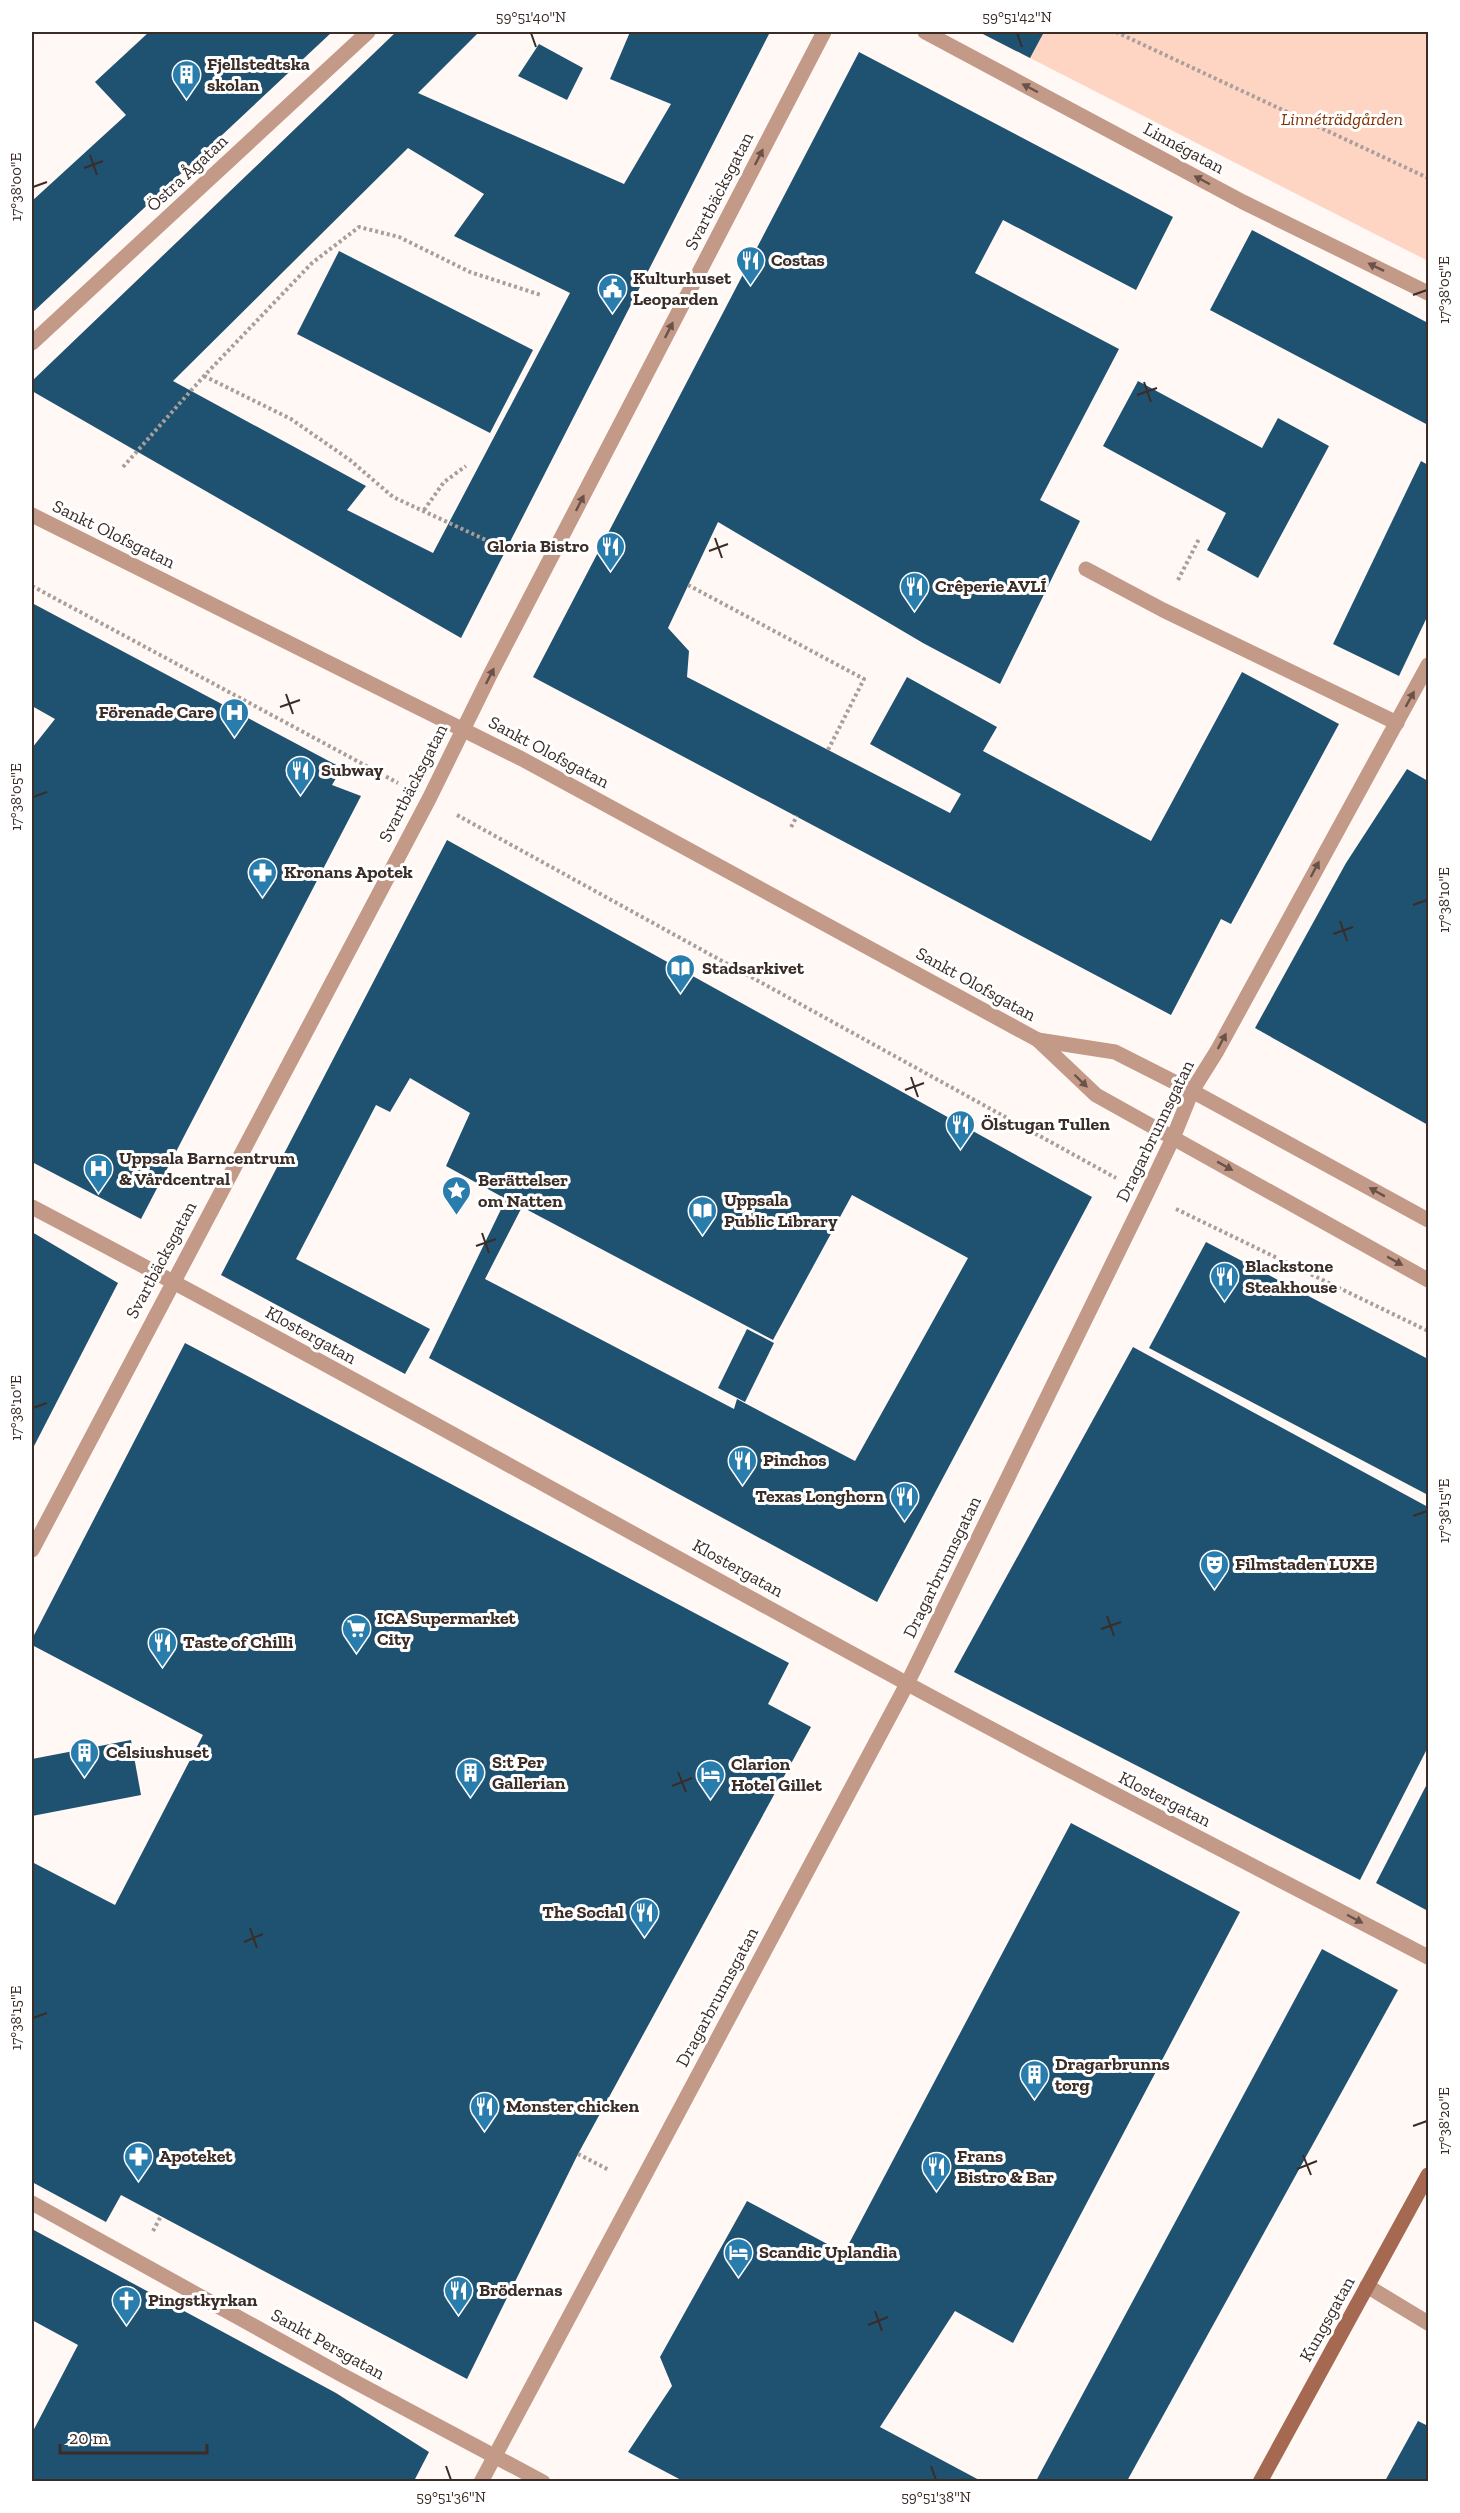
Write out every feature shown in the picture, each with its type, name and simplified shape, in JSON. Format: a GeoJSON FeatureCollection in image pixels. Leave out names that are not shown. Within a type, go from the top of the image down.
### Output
{"type":"FeatureCollection","features":[{"type":"Feature","properties":{"kind":"main road","name":"Kungsgatan"},"geometry":{"type":"LineString","coordinates":[[1263,2480],[1428,2175]]}},
{"type":"Feature","properties":{"kind":"street","name":"Östra Ågatan"},"geometry":{"type":"LineString","coordinates":[[32,343],[368,32]]}},
{"type":"Feature","properties":{"kind":"street","name":"Svartbäcksgatan"},"geometry":{"type":"LineString","coordinates":[[32,1550],[172,1281],[429,800],[463,728],[824,32]]}},
{"type":"Feature","properties":{"kind":"street","name":"Linnégatan"},"geometry":{"type":"LineString","coordinates":[[925,32],[1244,202],[1428,293]]}},
{"type":"Feature","properties":{"kind":"street","name":"Sankt Olofsgatan"},"geometry":{"type":"LineString","coordinates":[[32,515],[463,728],[1038,1040],[1096,1095],[1428,1280]]}},
{"type":"Feature","properties":{"kind":"street"},"geometry":{"type":"LineString","coordinates":[[1086,569],[1163,610],[1397,723]]}},
{"type":"Feature","properties":{"kind":"street","name":"Dragarbrunnsgatan"},"geometry":{"type":"LineString","coordinates":[[481,2481],[907,1684],[1146,1195],[1192,1091],[1217,1051],[1428,665]]}},
{"type":"Feature","properties":{"kind":"street","name":"Sankt Olofsgatan"},"geometry":{"type":"LineString","coordinates":[[1038,1040],[1115,1052],[1192,1091],[1428,1220]]}},
{"type":"Feature","properties":{"kind":"street","name":"Klostergatan"},"geometry":{"type":"LineString","coordinates":[[32,1207],[172,1281],[907,1684],[1428,1958]]}},
{"type":"Feature","properties":{"kind":"street","name":"Sankt Persgatan"},"geometry":{"type":"LineString","coordinates":[[32,2203],[494,2457],[543,2481]]}},
{"type":"Feature","properties":{"kind":"street"},"geometry":{"type":"LineString","coordinates":[[1368,2286],[1428,2324]]}},
{"type":"Feature","properties":{"kind":"path"},"geometry":{"type":"LineString","coordinates":[[1116,32],[1428,178]]}},
{"type":"Feature","properties":{"kind":"path"},"geometry":{"type":"LineString","coordinates":[[123,467],[204,376],[312,263],[359,227],[399,237],[470,272],[541,295]]}},
{"type":"Feature","properties":{"kind":"path"},"geometry":{"type":"LineString","coordinates":[[204,376],[291,419],[350,460],[393,497],[546,568]]}},
{"type":"Feature","properties":{"kind":"path"},"geometry":{"type":"LineString","coordinates":[[424,510],[444,482],[466,466]]}},
{"type":"Feature","properties":{"kind":"path"},"geometry":{"type":"LineString","coordinates":[[1163,610],[1199,539]]}},
{"type":"Feature","properties":{"kind":"path"},"geometry":{"type":"LineString","coordinates":[[688,585],[864,679],[828,750]]}},
{"type":"Feature","properties":{"kind":"path"},"geometry":{"type":"LineString","coordinates":[[32,586],[429,800],[1146,1195],[1428,1331]]}},
{"type":"Feature","properties":{"kind":"path"},"geometry":{"type":"LineString","coordinates":[[791,827],[796,816]]}},
{"type":"Feature","properties":{"kind":"green space","name":"Linnéträdgården"},"geometry":{"type":"Polygon","coordinates":[[[979,32],[1428,32],[1428,261],[1030,58],[979,32]]]}},
{"type":"Feature","properties":{"kind":"building"},"geometry":{"type":"Polygon","coordinates":[[[149,32],[332,32],[32,313],[32,201],[126,115],[95,82],[149,32]]]}},
{"type":"Feature","properties":{"kind":"building"},"geometry":{"type":"Polygon","coordinates":[[[396,32],[479,32],[418,93],[624,184],[671,104],[610,79],[630,32],[770,32],[461,638],[32,391],[32,381],[396,32]],[[408,148],[173,381],[366,486],[347,510],[433,553],[570,293],[454,236],[484,194],[408,148]]]}},
{"type":"Feature","properties":{"kind":"building"},"geometry":{"type":"Polygon","coordinates":[[[979,32],[1044,32],[1030,58],[979,32]]]}},
{"type":"Feature","properties":{"kind":"building"},"geometry":{"type":"Polygon","coordinates":[[[539,44],[583,68],[567,100],[518,76],[539,44]]]}},
{"type":"Feature","properties":{"kind":"building"},"geometry":{"type":"Polygon","coordinates":[[[859,52],[1173,217],[1136,290],[1003,220],[975,273],[1119,349],[1040,500],[1080,521],[1000,684],[923,643],[718,522],[668,628],[689,651],[687,677],[950,813],[961,794],[870,744],[907,677],[997,727],[983,751],[1151,841],[1242,672],[1339,724],[1231,924],[1221,919],[1171,1015],[533,677],[859,52]]]}},
{"type":"Feature","properties":{"kind":"building"},"geometry":{"type":"Polygon","coordinates":[[[1252,230],[1428,323],[1428,425],[1210,310],[1252,230]]]}},
{"type":"Feature","properties":{"kind":"building"},"geometry":{"type":"Polygon","coordinates":[[[339,251],[533,350],[490,433],[297,334],[339,251]]]}},
{"type":"Feature","properties":{"kind":"building"},"geometry":{"type":"Polygon","coordinates":[[[1138,381],[1262,448],[1278,418],[1329,446],[1258,578],[1207,550],[1226,513],[1103,446],[1138,381]]]}},
{"type":"Feature","properties":{"kind":"building"},"geometry":{"type":"Polygon","coordinates":[[[1421,461],[1428,465],[1428,615],[1399,676],[1333,644],[1421,461]]]}},
{"type":"Feature","properties":{"kind":"building"},"geometry":{"type":"Polygon","coordinates":[[[32,603],[342,768],[332,785],[361,796],[141,1219],[32,1162],[32,748],[55,719],[32,706],[32,603]]]}},
{"type":"Feature","properties":{"kind":"building"},"geometry":{"type":"Polygon","coordinates":[[[1407,769],[1428,781],[1428,1125],[1255,1028],[1346,863],[1407,769]]]}},
{"type":"Feature","properties":{"kind":"building","name":"Uppsala Public Library"},"geometry":{"type":"Polygon","coordinates":[[[447,840],[1092,1197],[877,1602],[429,1358],[506,1199],[446,1166],[470,1113],[410,1078],[390,1112],[376,1105],[296,1259],[430,1329],[405,1374],[221,1275],[447,840]],[[852,1195],[773,1340],[522,1207],[485,1279],[734,1409],[737,1399],[855,1461],[968,1258],[852,1195]]]}},
{"type":"Feature","properties":{"kind":"building"},"geometry":{"type":"Polygon","coordinates":[[[32,1232],[118,1283],[32,1450],[32,1232]]]}},
{"type":"Feature","properties":{"kind":"building"},"geometry":{"type":"Polygon","coordinates":[[[1206,1242],[1428,1359],[1428,1495],[1149,1348],[1206,1242]]]}},
{"type":"Feature","properties":{"kind":"building"},"geometry":{"type":"Polygon","coordinates":[[[747,1329],[774,1343],[745,1402],[718,1388],[747,1329]]]}},
{"type":"Feature","properties":{"kind":"building","name":"S:t Per Gallerian"},"geometry":{"type":"Polygon","coordinates":[[[185,1343],[789,1663],[768,1704],[811,1727],[578,2154],[467,2379],[121,2195],[106,2222],[32,2182],[32,1862],[115,1905],[203,1735],[32,1645],[32,1639],[185,1343]]]}},
{"type":"Feature","properties":{"kind":"building","name":"Filmstaden LUXE"},"geometry":{"type":"Polygon","coordinates":[[[1133,1347],[1428,1507],[1428,1747],[1360,1880],[954,1672],[1133,1347]]]}},
{"type":"Feature","properties":{"kind":"building","name":"Celsiushuset"},"geometry":{"type":"Polygon","coordinates":[[[131,1740],[141,1795],[32,1816],[32,1759],[131,1740]]]}},
{"type":"Feature","properties":{"kind":"building"},"geometry":{"type":"Polygon","coordinates":[[[1428,1782],[1428,1911],[1376,1883],[1428,1782]]]}},
{"type":"Feature","properties":{"kind":"building","name":"Dragarbrunns torg"},"geometry":{"type":"Polygon","coordinates":[[[1071,1823],[1240,1912],[1013,2343],[955,2311],[880,2427],[981,2481],[683,2481],[628,2452],[672,2386],[660,2357],[747,2201],[844,2253],[1071,1823]]]}},
{"type":"Feature","properties":{"kind":"building"},"geometry":{"type":"Polygon","coordinates":[[[1322,1949],[1398,1990],[1127,2481],[1036,2481],[1322,1949]]]}},
{"type":"Feature","properties":{"kind":"building"},"geometry":{"type":"Polygon","coordinates":[[[32,2229],[336,2393],[429,2452],[414,2481],[32,2481],[32,2433],[78,2345],[32,2320],[32,2229]]]}},
{"type":"Feature","properties":{"kind":"building"},"geometry":{"type":"Polygon","coordinates":[[[1418,2421],[1428,2426],[1428,2481],[1385,2481],[1418,2421]]]}},
{"type":"Feature","properties":{"kind":"place","name":"Fjellstedtska skolan"},"geometry":{"type":"Point","coordinates":[186,100]}},
{"type":"Feature","properties":{"kind":"place","name":"Costas"},"geometry":{"type":"Point","coordinates":[750,286]}},
{"type":"Feature","properties":{"kind":"place","name":"Kulturhuset Leoparden"},"geometry":{"type":"Point","coordinates":[612,314]}},
{"type":"Feature","properties":{"kind":"place","name":"Gloria Bistro"},"geometry":{"type":"Point","coordinates":[610,572]}},
{"type":"Feature","properties":{"kind":"place","name":"Crêperie AVLÍ"},"geometry":{"type":"Point","coordinates":[914,612]}},
{"type":"Feature","properties":{"kind":"place","name":"Förenade Care"},"geometry":{"type":"Point","coordinates":[235,738]}},
{"type":"Feature","properties":{"kind":"place","name":"Subway"},"geometry":{"type":"Point","coordinates":[300,796]}},
{"type":"Feature","properties":{"kind":"place","name":"Kronans Apotek"},"geometry":{"type":"Point","coordinates":[263,898]}},
{"type":"Feature","properties":{"kind":"place","name":"Stadsarkivet"},"geometry":{"type":"Point","coordinates":[681,994]}},
{"type":"Feature","properties":{"kind":"place","name":"Ölstugan Tullen"},"geometry":{"type":"Point","coordinates":[960,1150]}},
{"type":"Feature","properties":{"kind":"place","name":"Uppsala Barncentrum & Vårdcentral"},"geometry":{"type":"Point","coordinates":[98,1194]}},
{"type":"Feature","properties":{"kind":"place","name":"Berättelser om Natten"},"geometry":{"type":"Point","coordinates":[457,1216]}},
{"type":"Feature","properties":{"kind":"place","name":"Uppsala Public Library"},"geometry":{"type":"Point","coordinates":[703,1236]}},
{"type":"Feature","properties":{"kind":"place","name":"Blackstone Steakhouse"},"geometry":{"type":"Point","coordinates":[1224,1302]}},
{"type":"Feature","properties":{"kind":"place","name":"Pinchos"},"geometry":{"type":"Point","coordinates":[742,1486]}},
{"type":"Feature","properties":{"kind":"place","name":"Texas Longhorn"},"geometry":{"type":"Point","coordinates":[905,1522]}},
{"type":"Feature","properties":{"kind":"place","name":"Filmstaden LUXE"},"geometry":{"type":"Point","coordinates":[1214,1590]}},
{"type":"Feature","properties":{"kind":"place","name":"ICA Supermarket City"},"geometry":{"type":"Point","coordinates":[356,1654]}},
{"type":"Feature","properties":{"kind":"place","name":"Taste of Chilli"},"geometry":{"type":"Point","coordinates":[162,1668]}},
{"type":"Feature","properties":{"kind":"place","name":"Celsiushuset"},"geometry":{"type":"Point","coordinates":[85,1778]}},
{"type":"Feature","properties":{"kind":"place","name":"S:t Per Gallerian"},"geometry":{"type":"Point","coordinates":[471,1798]}},
{"type":"Feature","properties":{"kind":"place","name":"Clarion Hotel Gillet"},"geometry":{"type":"Point","coordinates":[710,1800]}},
{"type":"Feature","properties":{"kind":"place","name":"The Social"},"geometry":{"type":"Point","coordinates":[645,1938]}},
{"type":"Feature","properties":{"kind":"place","name":"Dragarbrunns torg"},"geometry":{"type":"Point","coordinates":[1034,2100]}},
{"type":"Feature","properties":{"kind":"place","name":"Monster chicken"},"geometry":{"type":"Point","coordinates":[485,2132]}},
{"type":"Feature","properties":{"kind":"place","name":"Apoteket"},"geometry":{"type":"Point","coordinates":[138,2182]}},
{"type":"Feature","properties":{"kind":"place","name":"Frans Bistro & Bar"},"geometry":{"type":"Point","coordinates":[936,2192]}},
{"type":"Feature","properties":{"kind":"place","name":"Scandic Uplandia"},"geometry":{"type":"Point","coordinates":[738,2278]}},
{"type":"Feature","properties":{"kind":"place","name":"Brödernas"},"geometry":{"type":"Point","coordinates":[458,2316]}},
{"type":"Feature","properties":{"kind":"place","name":"Pingstkyrkan"},"geometry":{"type":"Point","coordinates":[127,2326]}}]}
